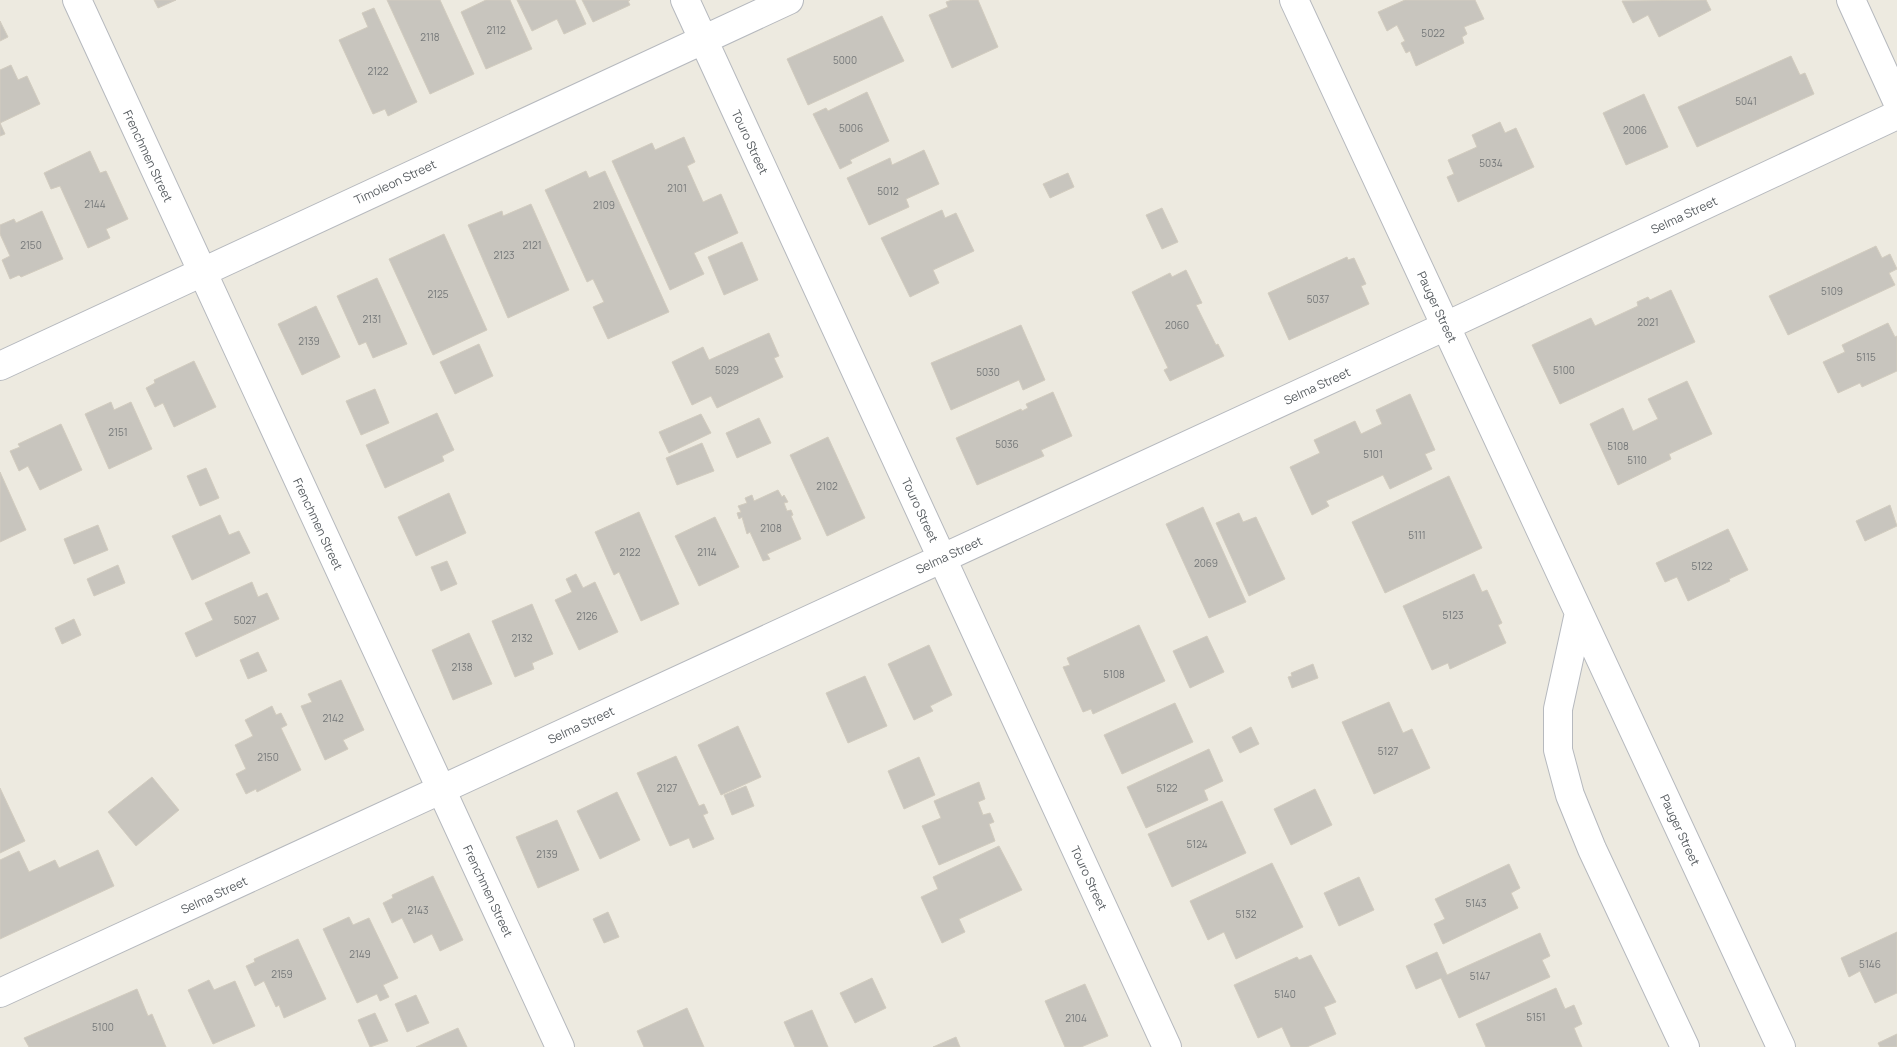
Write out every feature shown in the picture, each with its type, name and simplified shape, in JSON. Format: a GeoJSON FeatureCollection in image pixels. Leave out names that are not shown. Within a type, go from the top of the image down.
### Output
{"type":"FeatureCollection","features":[{"type":"Feature","properties":{"kind":"street","name":"Frenchmen Street"},"geometry":{"type":"LineString","coordinates":[[77,0],[560,1047]]}},
{"type":"Feature","properties":{"kind":"street","name":"Touro Street"},"geometry":{"type":"LineString","coordinates":[[685,0],[1167,1047]]}},
{"type":"Feature","properties":{"kind":"street","name":"Timoleon Street"},"geometry":{"type":"LineString","coordinates":[[0,366],[790,0]]}},
{"type":"Feature","properties":{"kind":"street","name":"Pauger Street"},"geometry":{"type":"LineString","coordinates":[[1294,0],[1781,1047]]}},
{"type":"Feature","properties":{"kind":"street"},"geometry":{"type":"LineString","coordinates":[[1850,0],[1897,101]]}},
{"type":"Feature","properties":{"kind":"street","name":"Selma Street"},"geometry":{"type":"LineString","coordinates":[[0,993],[1446,326],[1897,115]]}},
{"type":"Feature","properties":{"kind":"street"},"geometry":{"type":"LineString","coordinates":[[1580,613],[1558,709],[1558,750],[1570,795],[1592,848],[1685,1047]]}},
{"type":"Feature","properties":{"kind":"building"},"geometry":{"type":"Polygon","coordinates":[[[154,0],[176,0],[158,8],[154,0]]]}},
{"type":"Feature","properties":{"kind":"building"},"geometry":{"type":"Polygon","coordinates":[[[387,0],[440,0],[474,74],[430,94],[387,0]]]}},
{"type":"Feature","properties":{"kind":"building"},"geometry":{"type":"Polygon","coordinates":[[[486,0],[510,0],[532,49],[486,69],[461,12],[486,0]]]}},
{"type":"Feature","properties":{"kind":"building"},"geometry":{"type":"Polygon","coordinates":[[[517,0],[575,0],[586,24],[564,34],[557,19],[532,31],[517,0]]]}},
{"type":"Feature","properties":{"kind":"building"},"geometry":{"type":"Polygon","coordinates":[[[582,0],[630,0],[628,1],[630,5],[593,22],[582,0]]]}},
{"type":"Feature","properties":{"kind":"building"},"geometry":{"type":"Polygon","coordinates":[[[952,0],[978,0],[998,47],[952,68],[929,15],[948,7],[946,2],[952,0]]]}},
{"type":"Feature","properties":{"kind":"building"},"geometry":{"type":"Polygon","coordinates":[[[1405,0],[1475,0],[1484,19],[1464,27],[1467,34],[1462,37],[1464,43],[1416,66],[1410,51],[1406,53],[1401,43],[1405,41],[1397,25],[1387,31],[1378,12],[1405,0]]]}},
{"type":"Feature","properties":{"kind":"building"},"geometry":{"type":"Polygon","coordinates":[[[1706,0],[1711,10],[1659,37],[1648,15],[1633,23],[1622,1],[1706,0]]]}},
{"type":"Feature","properties":{"kind":"building"},"geometry":{"type":"Polygon","coordinates":[[[374,8],[417,102],[388,116],[385,109],[373,114],[339,40],[368,27],[362,13],[374,8]]]}},
{"type":"Feature","properties":{"kind":"building"},"geometry":{"type":"Polygon","coordinates":[[[882,16],[904,61],[808,105],[787,59],[882,16]]]}},
{"type":"Feature","properties":{"kind":"building"},"geometry":{"type":"Polygon","coordinates":[[[0,21],[8,37],[0,41],[0,21]]]}},
{"type":"Feature","properties":{"kind":"building"},"geometry":{"type":"Polygon","coordinates":[[[1791,56],[1800,75],[1805,73],[1814,94],[1697,147],[1678,107],[1791,56]]]}},
{"type":"Feature","properties":{"kind":"building"},"geometry":{"type":"Polygon","coordinates":[[[11,65],[18,80],[27,76],[40,104],[0,123],[0,70],[11,65]]]}},
{"type":"Feature","properties":{"kind":"building"},"geometry":{"type":"Polygon","coordinates":[[[867,92],[889,141],[850,160],[852,163],[840,169],[813,114],[826,108],[828,111],[867,92]]]}},
{"type":"Feature","properties":{"kind":"building"},"geometry":{"type":"Polygon","coordinates":[[[1644,94],[1668,147],[1626,165],[1603,113],[1644,94]]]}},
{"type":"Feature","properties":{"kind":"building"},"geometry":{"type":"Polygon","coordinates":[[[1500,122],[1505,133],[1516,128],[1534,167],[1458,202],[1447,177],[1454,174],[1448,160],[1477,147],[1472,135],[1500,122]]]}},
{"type":"Feature","properties":{"kind":"building"},"geometry":{"type":"Polygon","coordinates":[[[0,123],[5,134],[0,136],[0,123]]]}},
{"type":"Feature","properties":{"kind":"building"},"geometry":{"type":"Polygon","coordinates":[[[684,137],[695,162],[687,166],[703,202],[721,194],[738,233],[694,253],[704,274],[670,290],[612,161],[652,143],[655,150],[684,137]]]}},
{"type":"Feature","properties":{"kind":"building"},"geometry":{"type":"Polygon","coordinates":[[[924,150],[939,184],[906,199],[909,207],[869,225],[847,178],[890,158],[892,165],[924,150]]]}},
{"type":"Feature","properties":{"kind":"building"},"geometry":{"type":"Polygon","coordinates":[[[90,151],[100,173],[106,171],[128,219],[106,229],[110,238],[88,248],[60,186],[51,189],[44,173],[90,151]]]}},
{"type":"Feature","properties":{"kind":"building"},"geometry":{"type":"Polygon","coordinates":[[[586,171],[589,178],[605,171],[669,312],[608,339],[593,307],[604,302],[593,279],[587,282],[545,190],[586,171]]]}},
{"type":"Feature","properties":{"kind":"building"},"geometry":{"type":"Polygon","coordinates":[[[1068,173],[1074,187],[1050,198],[1043,184],[1068,173]]]}},
{"type":"Feature","properties":{"kind":"building"},"geometry":{"type":"Polygon","coordinates":[[[531,204],[569,290],[508,318],[468,225],[502,211],[503,216],[531,204]]]}},
{"type":"Feature","properties":{"kind":"building"},"geometry":{"type":"Polygon","coordinates":[[[1162,208],[1178,242],[1162,249],[1146,215],[1162,208]]]}},
{"type":"Feature","properties":{"kind":"building"},"geometry":{"type":"Polygon","coordinates":[[[942,210],[945,218],[956,213],[974,251],[933,270],[939,283],[910,297],[881,238],[942,210]]]}},
{"type":"Feature","properties":{"kind":"building"},"geometry":{"type":"Polygon","coordinates":[[[42,211],[63,259],[21,277],[19,275],[10,279],[2,260],[10,256],[0,234],[0,225],[14,219],[16,223],[42,211]]]}},
{"type":"Feature","properties":{"kind":"building"},"geometry":{"type":"Polygon","coordinates":[[[444,234],[487,330],[433,355],[389,259],[444,234]]]}},
{"type":"Feature","properties":{"kind":"building"},"geometry":{"type":"Polygon","coordinates":[[[742,242],[758,280],[724,295],[708,257],[742,242]]]}},
{"type":"Feature","properties":{"kind":"building"},"geometry":{"type":"Polygon","coordinates":[[[1876,246],[1882,258],[1890,254],[1897,269],[1889,273],[1895,285],[1788,335],[1769,296],[1876,246]]]}},
{"type":"Feature","properties":{"kind":"building"},"geometry":{"type":"Polygon","coordinates":[[[1347,257],[1348,260],[1354,258],[1366,284],[1361,286],[1369,304],[1289,340],[1268,293],[1347,257]]]}},
{"type":"Feature","properties":{"kind":"building"},"geometry":{"type":"Polygon","coordinates":[[[1186,270],[1202,303],[1196,305],[1216,345],[1218,344],[1224,356],[1170,381],[1164,370],[1168,368],[1132,292],[1170,273],[1172,277],[1186,270]]]}},
{"type":"Feature","properties":{"kind":"building"},"geometry":{"type":"Polygon","coordinates":[[[377,278],[407,344],[373,358],[366,342],[359,345],[337,296],[377,278]]]}},
{"type":"Feature","properties":{"kind":"building"},"geometry":{"type":"Polygon","coordinates":[[[1671,290],[1695,342],[1560,404],[1532,345],[1591,318],[1595,326],[1638,306],[1637,302],[1648,297],[1650,300],[1671,290]]]}},
{"type":"Feature","properties":{"kind":"building"},"geometry":{"type":"Polygon","coordinates":[[[316,306],[340,357],[302,375],[278,324],[316,306]]]}},
{"type":"Feature","properties":{"kind":"building"},"geometry":{"type":"Polygon","coordinates":[[[1888,323],[1895,337],[1897,336],[1897,371],[1862,387],[1860,383],[1838,393],[1823,362],[1845,352],[1842,345],[1888,323]]]}},
{"type":"Feature","properties":{"kind":"building"},"geometry":{"type":"Polygon","coordinates":[[[1021,325],[1045,380],[1023,390],[1019,380],[951,410],[931,363],[1021,325]]]}},
{"type":"Feature","properties":{"kind":"building"},"geometry":{"type":"Polygon","coordinates":[[[769,333],[779,356],[774,358],[783,377],[717,408],[711,396],[692,405],[672,362],[703,347],[709,360],[769,333]]]}},
{"type":"Feature","properties":{"kind":"building"},"geometry":{"type":"Polygon","coordinates":[[[479,344],[493,376],[455,394],[440,362],[479,344]]]}},
{"type":"Feature","properties":{"kind":"building"},"geometry":{"type":"Polygon","coordinates":[[[194,361],[216,407],[174,427],[163,403],[155,407],[146,388],[155,383],[154,380],[194,361]]]}},
{"type":"Feature","properties":{"kind":"building"},"geometry":{"type":"Polygon","coordinates":[[[1687,381],[1712,434],[1669,454],[1671,459],[1618,485],[1590,424],[1623,408],[1633,431],[1658,419],[1648,399],[1687,381]]]}},
{"type":"Feature","properties":{"kind":"building"},"geometry":{"type":"Polygon","coordinates":[[[375,389],[389,423],[361,435],[346,401],[375,389]]]}},
{"type":"Feature","properties":{"kind":"building"},"geometry":{"type":"Polygon","coordinates":[[[1053,392],[1072,436],[1041,450],[1044,456],[977,485],[956,438],[1021,409],[1022,411],[1028,408],[1026,404],[1053,392]]]}},
{"type":"Feature","properties":{"kind":"building"},"geometry":{"type":"Polygon","coordinates":[[[1410,394],[1435,450],[1425,454],[1432,469],[1390,489],[1383,475],[1326,501],[1329,506],[1312,515],[1290,467],[1320,453],[1314,440],[1355,421],[1361,434],[1382,424],[1376,410],[1410,394]]]}},
{"type":"Feature","properties":{"kind":"building"},"geometry":{"type":"Polygon","coordinates":[[[111,402],[114,410],[131,402],[152,449],[109,469],[85,414],[111,402]]]}},
{"type":"Feature","properties":{"kind":"building"},"geometry":{"type":"Polygon","coordinates":[[[437,413],[454,450],[442,456],[444,461],[385,488],[366,445],[437,413]]]}},
{"type":"Feature","properties":{"kind":"building"},"geometry":{"type":"Polygon","coordinates":[[[701,414],[711,433],[669,453],[659,432],[701,414]]]}},
{"type":"Feature","properties":{"kind":"building"},"geometry":{"type":"Polygon","coordinates":[[[759,418],[771,443],[737,458],[726,433],[759,418]]]}},
{"type":"Feature","properties":{"kind":"building"},"geometry":{"type":"Polygon","coordinates":[[[61,424],[82,470],[40,490],[28,466],[19,471],[10,451],[20,447],[18,444],[61,424]]]}},
{"type":"Feature","properties":{"kind":"building"},"geometry":{"type":"Polygon","coordinates":[[[828,437],[865,518],[827,536],[790,455],[828,437]]]}},
{"type":"Feature","properties":{"kind":"building"},"geometry":{"type":"Polygon","coordinates":[[[702,443],[714,471],[677,485],[666,458],[702,443]]]}},
{"type":"Feature","properties":{"kind":"building"},"geometry":{"type":"Polygon","coordinates":[[[206,468],[219,498],[200,506],[187,476],[206,468]]]}},
{"type":"Feature","properties":{"kind":"building"},"geometry":{"type":"Polygon","coordinates":[[[0,472],[26,530],[0,542],[0,472]]]}},
{"type":"Feature","properties":{"kind":"building"},"geometry":{"type":"Polygon","coordinates":[[[1449,476],[1482,548],[1385,593],[1352,522],[1449,476]]]}},
{"type":"Feature","properties":{"kind":"building"},"geometry":{"type":"Polygon","coordinates":[[[778,490],[788,502],[784,503],[787,511],[791,510],[793,515],[791,516],[801,539],[767,554],[770,559],[763,561],[750,532],[747,534],[742,517],[739,519],[737,513],[741,512],[738,506],[747,503],[745,498],[752,495],[754,501],[778,490]]]}},
{"type":"Feature","properties":{"kind":"building"},"geometry":{"type":"Polygon","coordinates":[[[449,493],[466,533],[416,556],[398,517],[449,493]]]}},
{"type":"Feature","properties":{"kind":"building"},"geometry":{"type":"Polygon","coordinates":[[[1890,505],[1897,526],[1865,541],[1856,521],[1890,505]]]}},
{"type":"Feature","properties":{"kind":"building"},"geometry":{"type":"Polygon","coordinates":[[[1203,507],[1246,602],[1209,618],[1166,524],[1203,507]]]}},
{"type":"Feature","properties":{"kind":"building"},"geometry":{"type":"Polygon","coordinates":[[[639,512],[679,604],[641,621],[619,572],[614,575],[595,532],[639,512]]]}},
{"type":"Feature","properties":{"kind":"building"},"geometry":{"type":"Polygon","coordinates":[[[1239,513],[1243,522],[1256,517],[1285,579],[1249,596],[1216,523],[1239,513]]]}},
{"type":"Feature","properties":{"kind":"building"},"geometry":{"type":"Polygon","coordinates":[[[220,515],[229,535],[239,531],[250,553],[192,580],[172,536],[220,515]]]}},
{"type":"Feature","properties":{"kind":"building"},"geometry":{"type":"Polygon","coordinates":[[[715,517],[739,567],[699,586],[675,536],[715,517]]]}},
{"type":"Feature","properties":{"kind":"building"},"geometry":{"type":"Polygon","coordinates":[[[98,525],[108,550],[74,564],[64,539],[98,525]]]}},
{"type":"Feature","properties":{"kind":"building"},"geometry":{"type":"Polygon","coordinates":[[[1728,529],[1748,570],[1729,579],[1730,581],[1688,601],[1677,577],[1665,582],[1656,563],[1728,529]]]}},
{"type":"Feature","properties":{"kind":"building"},"geometry":{"type":"Polygon","coordinates":[[[447,561],[457,584],[441,591],[431,567],[447,561]]]}},
{"type":"Feature","properties":{"kind":"building"},"geometry":{"type":"Polygon","coordinates":[[[118,565],[125,583],[94,596],[87,579],[118,565]]]}},
{"type":"Feature","properties":{"kind":"building"},"geometry":{"type":"Polygon","coordinates":[[[576,574],[583,588],[595,582],[618,632],[579,650],[555,600],[572,592],[566,579],[576,574]]]}},
{"type":"Feature","properties":{"kind":"building"},"geometry":{"type":"Polygon","coordinates":[[[1474,574],[1482,592],[1487,590],[1502,623],[1498,625],[1506,643],[1450,669],[1448,663],[1432,670],[1403,606],[1474,574]]]}},
{"type":"Feature","properties":{"kind":"building"},"geometry":{"type":"Polygon","coordinates":[[[252,582],[258,597],[267,593],[279,619],[196,657],[185,633],[213,620],[205,603],[252,582]]]}},
{"type":"Feature","properties":{"kind":"building"},"geometry":{"type":"Polygon","coordinates":[[[532,604],[553,654],[532,663],[534,669],[515,677],[492,621],[532,604]]]}},
{"type":"Feature","properties":{"kind":"building"},"geometry":{"type":"Polygon","coordinates":[[[74,619],[81,635],[62,644],[55,628],[74,619]]]}},
{"type":"Feature","properties":{"kind":"building"},"geometry":{"type":"Polygon","coordinates":[[[1139,625],[1165,681],[1093,714],[1091,709],[1083,712],[1063,667],[1070,665],[1067,658],[1139,625]]]}},
{"type":"Feature","properties":{"kind":"building"},"geometry":{"type":"Polygon","coordinates":[[[469,633],[492,684],[453,700],[432,650],[469,633]]]}},
{"type":"Feature","properties":{"kind":"building"},"geometry":{"type":"Polygon","coordinates":[[[1207,636],[1224,672],[1190,688],[1173,651],[1207,636]]]}},
{"type":"Feature","properties":{"kind":"building"},"geometry":{"type":"Polygon","coordinates":[[[929,645],[952,695],[930,706],[933,711],[914,720],[888,664],[929,645]]]}},
{"type":"Feature","properties":{"kind":"building"},"geometry":{"type":"Polygon","coordinates":[[[258,652],[267,671],[248,679],[240,660],[258,652]]]}},
{"type":"Feature","properties":{"kind":"building"},"geometry":{"type":"Polygon","coordinates":[[[1313,664],[1318,678],[1292,688],[1288,677],[1292,676],[1291,673],[1313,664]]]}},
{"type":"Feature","properties":{"kind":"building"},"geometry":{"type":"Polygon","coordinates":[[[865,676],[887,726],[848,743],[826,693],[865,676]]]}},
{"type":"Feature","properties":{"kind":"building"},"geometry":{"type":"Polygon","coordinates":[[[341,680],[364,730],[343,740],[348,749],[325,760],[301,706],[312,702],[308,694],[341,680]]]}},
{"type":"Feature","properties":{"kind":"building"},"geometry":{"type":"Polygon","coordinates":[[[1389,702],[1403,733],[1412,729],[1430,768],[1374,794],[1342,722],[1389,702]]]}},
{"type":"Feature","properties":{"kind":"building"},"geometry":{"type":"Polygon","coordinates":[[[1175,703],[1193,742],[1122,774],[1104,735],[1175,703]]]}},
{"type":"Feature","properties":{"kind":"building"},"geometry":{"type":"Polygon","coordinates":[[[272,706],[276,715],[281,713],[287,725],[281,728],[301,770],[257,792],[256,789],[246,794],[236,774],[246,769],[235,745],[253,736],[245,720],[272,706]]]}},
{"type":"Feature","properties":{"kind":"building"},"geometry":{"type":"Polygon","coordinates":[[[738,726],[761,777],[721,795],[698,745],[738,726]]]}},
{"type":"Feature","properties":{"kind":"building"},"geometry":{"type":"Polygon","coordinates":[[[1251,727],[1259,744],[1240,753],[1232,737],[1251,727]]]}},
{"type":"Feature","properties":{"kind":"building"},"geometry":{"type":"Polygon","coordinates":[[[1209,749],[1223,781],[1204,790],[1208,800],[1146,828],[1127,787],[1209,749]]]}},
{"type":"Feature","properties":{"kind":"building"},"geometry":{"type":"Polygon","coordinates":[[[676,756],[699,806],[704,804],[708,813],[703,815],[714,839],[693,848],[689,838],[670,846],[637,773],[676,756]]]}},
{"type":"Feature","properties":{"kind":"building"},"geometry":{"type":"Polygon","coordinates":[[[919,757],[935,795],[904,809],[888,771],[919,757]]]}},
{"type":"Feature","properties":{"kind":"building"},"geometry":{"type":"Polygon","coordinates":[[[152,777],[179,810],[136,846],[108,812],[152,777]]]}},
{"type":"Feature","properties":{"kind":"building"},"geometry":{"type":"Polygon","coordinates":[[[979,782],[985,799],[978,802],[983,815],[990,813],[994,822],[989,824],[995,841],[939,865],[922,826],[941,818],[934,801],[979,782]]]}},
{"type":"Feature","properties":{"kind":"building"},"geometry":{"type":"Polygon","coordinates":[[[746,786],[754,806],[732,815],[724,795],[746,786]]]}},
{"type":"Feature","properties":{"kind":"building"},"geometry":{"type":"Polygon","coordinates":[[[0,788],[25,841],[0,853],[0,788]]]}},
{"type":"Feature","properties":{"kind":"building"},"geometry":{"type":"Polygon","coordinates":[[[1315,789],[1332,825],[1291,845],[1274,809],[1315,789]]]}},
{"type":"Feature","properties":{"kind":"building"},"geometry":{"type":"Polygon","coordinates":[[[617,792],[640,840],[600,859],[577,811],[617,792]]]}},
{"type":"Feature","properties":{"kind":"building"},"geometry":{"type":"Polygon","coordinates":[[[1222,801],[1246,853],[1172,887],[1148,834],[1222,801]]]}},
{"type":"Feature","properties":{"kind":"building"},"geometry":{"type":"Polygon","coordinates":[[[557,820],[579,870],[538,888],[516,837],[557,820]]]}},
{"type":"Feature","properties":{"kind":"building"},"geometry":{"type":"Polygon","coordinates":[[[999,846],[1022,890],[959,919],[965,932],[942,943],[921,897],[938,889],[933,877],[999,846]]]}},
{"type":"Feature","properties":{"kind":"building"},"geometry":{"type":"Polygon","coordinates":[[[98,850],[114,886],[0,939],[0,860],[19,851],[29,872],[55,860],[59,868],[98,850]]]}},
{"type":"Feature","properties":{"kind":"building"},"geometry":{"type":"Polygon","coordinates":[[[1272,863],[1303,927],[1236,959],[1224,932],[1208,940],[1190,901],[1272,863]]]}},
{"type":"Feature","properties":{"kind":"building"},"geometry":{"type":"Polygon","coordinates":[[[1509,864],[1520,888],[1511,893],[1518,908],[1443,944],[1434,924],[1445,919],[1435,899],[1509,864]]]}},
{"type":"Feature","properties":{"kind":"building"},"geometry":{"type":"Polygon","coordinates":[[[433,876],[463,940],[440,951],[432,934],[414,943],[402,918],[392,923],[383,903],[393,898],[392,895],[433,876]]]}},
{"type":"Feature","properties":{"kind":"building"},"geometry":{"type":"Polygon","coordinates":[[[1359,877],[1374,910],[1339,926],[1324,893],[1359,877]]]}},
{"type":"Feature","properties":{"kind":"building"},"geometry":{"type":"Polygon","coordinates":[[[608,912],[619,937],[604,943],[593,919],[608,912]]]}},
{"type":"Feature","properties":{"kind":"building"},"geometry":{"type":"Polygon","coordinates":[[[349,917],[353,925],[369,918],[398,978],[383,985],[389,997],[380,1001],[377,994],[357,1003],[323,929],[349,917]]]}},
{"type":"Feature","properties":{"kind":"building"},"geometry":{"type":"Polygon","coordinates":[[[1897,932],[1897,993],[1875,1003],[1860,971],[1849,977],[1841,958],[1897,932]]]}},
{"type":"Feature","properties":{"kind":"building"},"geometry":{"type":"Polygon","coordinates":[[[1540,933],[1550,956],[1542,960],[1550,977],[1459,1018],[1441,978],[1416,989],[1406,966],[1437,952],[1447,975],[1540,933]]]}},
{"type":"Feature","properties":{"kind":"building"},"geometry":{"type":"Polygon","coordinates":[[[298,939],[326,999],[284,1018],[279,1005],[276,1007],[264,981],[255,986],[246,966],[255,962],[254,959],[298,939]]]}},
{"type":"Feature","properties":{"kind":"building"},"geometry":{"type":"Polygon","coordinates":[[[1311,955],[1336,1002],[1324,1007],[1336,1034],[1307,1047],[1291,1047],[1282,1027],[1258,1038],[1234,985],[1297,957],[1299,960],[1311,955]]]}},
{"type":"Feature","properties":{"kind":"building"},"geometry":{"type":"Polygon","coordinates":[[[872,978],[886,1008],[855,1023],[840,993],[872,978]]]}},
{"type":"Feature","properties":{"kind":"building"},"geometry":{"type":"Polygon","coordinates":[[[209,980],[214,990],[235,981],[255,1026],[213,1044],[188,990],[209,980]]]}},
{"type":"Feature","properties":{"kind":"building"},"geometry":{"type":"Polygon","coordinates":[[[1085,984],[1108,1036],[1081,1047],[1065,1047],[1045,1001],[1085,984]]]}},
{"type":"Feature","properties":{"kind":"building"},"geometry":{"type":"Polygon","coordinates":[[[1556,988],[1565,1009],[1574,1005],[1582,1024],[1574,1028],[1582,1047],[1486,1047],[1476,1024],[1556,988]]]}},
{"type":"Feature","properties":{"kind":"building"},"geometry":{"type":"Polygon","coordinates":[[[137,989],[148,1016],[152,1014],[166,1047],[29,1047],[24,1038],[137,989]]]}},
{"type":"Feature","properties":{"kind":"building"},"geometry":{"type":"Polygon","coordinates":[[[416,995],[429,1023],[407,1032],[395,1004],[416,995]]]}},
{"type":"Feature","properties":{"kind":"building"},"geometry":{"type":"Polygon","coordinates":[[[687,1008],[704,1047],[644,1047],[637,1031],[687,1008]]]}},
{"type":"Feature","properties":{"kind":"building"},"geometry":{"type":"Polygon","coordinates":[[[812,1010],[828,1047],[795,1047],[784,1022],[812,1010]]]}},
{"type":"Feature","properties":{"kind":"building"},"geometry":{"type":"Polygon","coordinates":[[[375,1013],[388,1041],[370,1047],[358,1020],[375,1013]]]}},
{"type":"Feature","properties":{"kind":"building"},"geometry":{"type":"Polygon","coordinates":[[[458,1028],[467,1047],[416,1047],[458,1028]]]}},
{"type":"Feature","properties":{"kind":"building"},"geometry":{"type":"Polygon","coordinates":[[[1897,1034],[1897,1047],[1880,1047],[1878,1043],[1897,1034]]]}},
{"type":"Feature","properties":{"kind":"building"},"geometry":{"type":"Polygon","coordinates":[[[956,1037],[960,1047],[933,1047],[956,1037]]]}}]}
